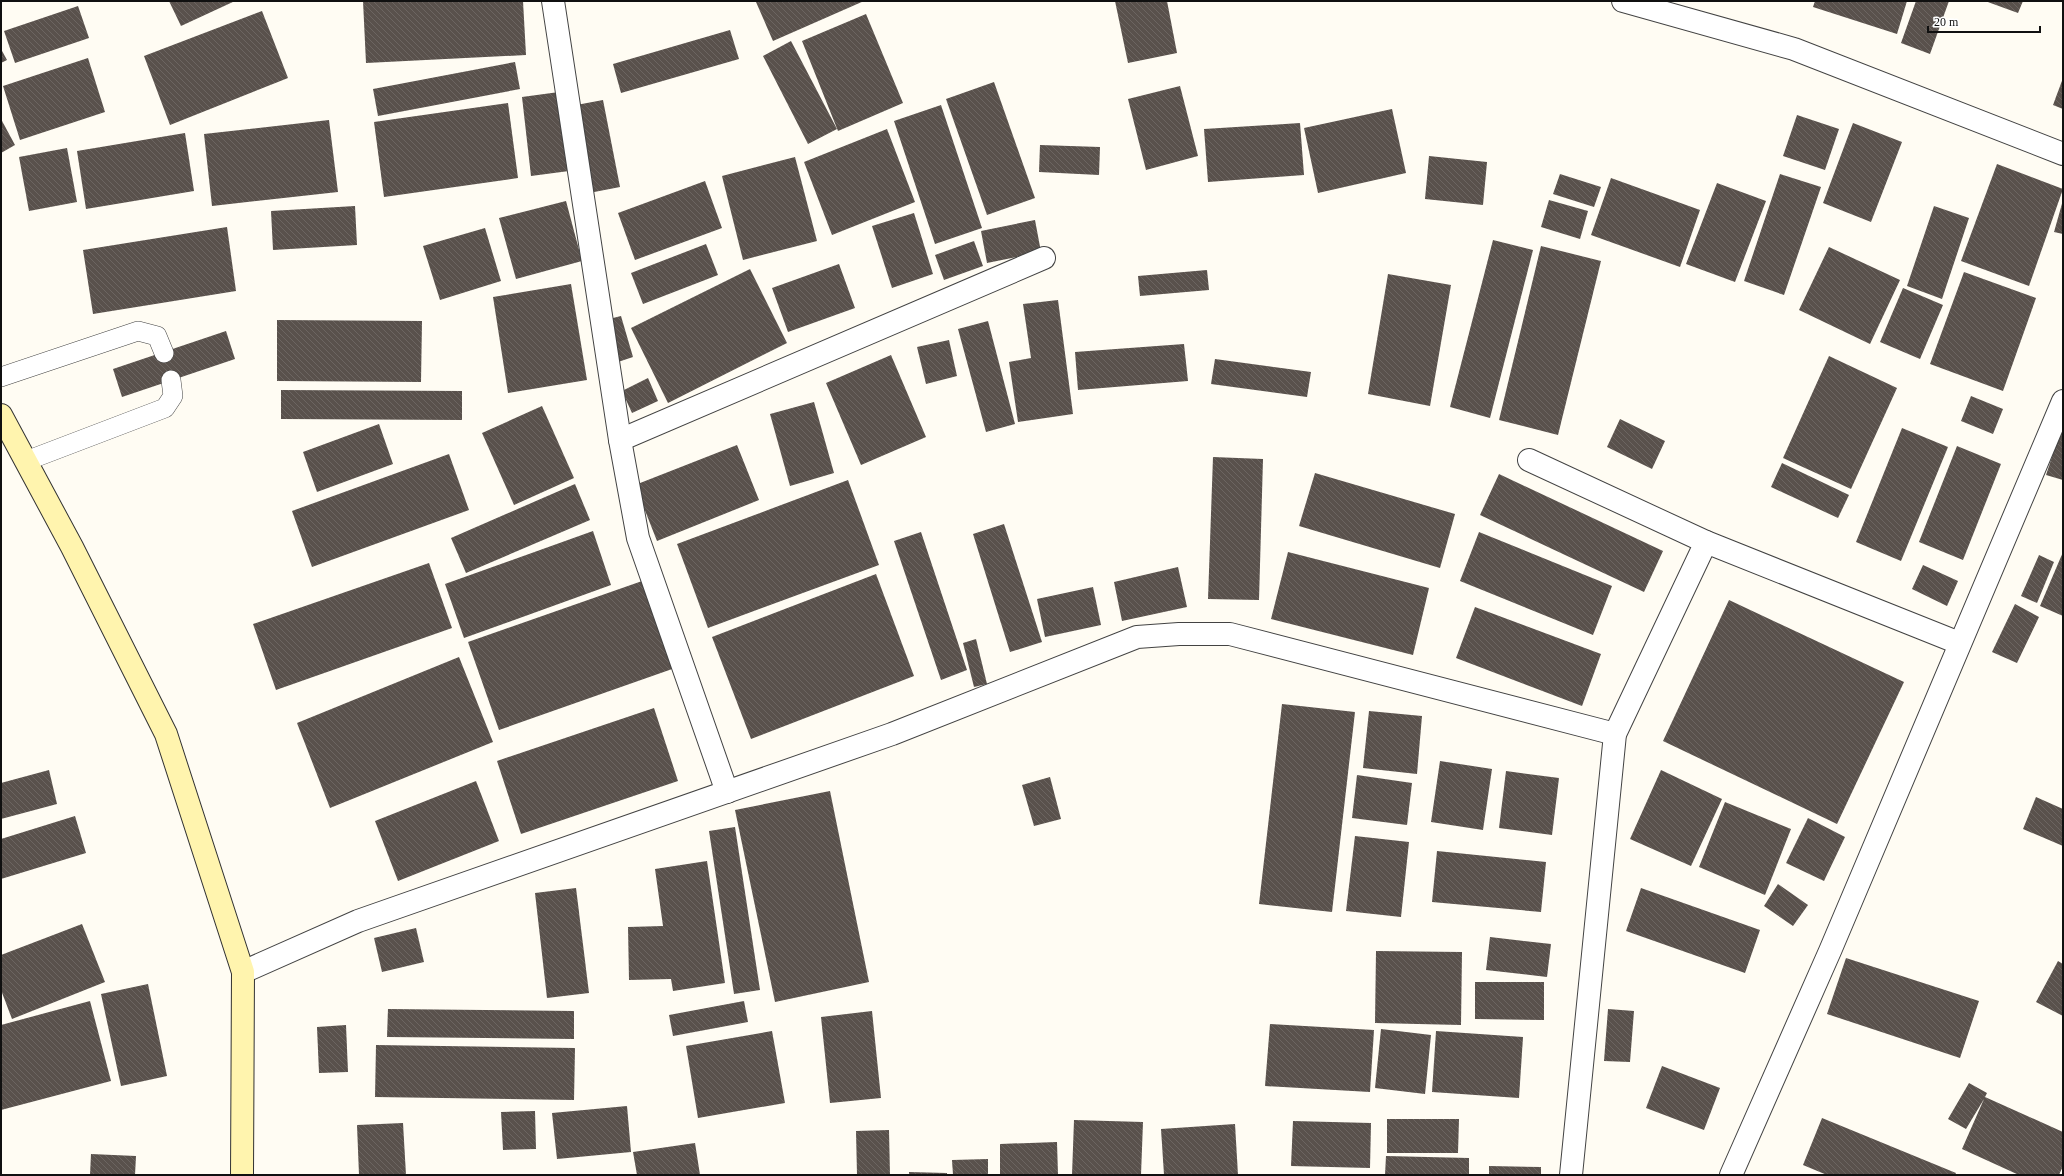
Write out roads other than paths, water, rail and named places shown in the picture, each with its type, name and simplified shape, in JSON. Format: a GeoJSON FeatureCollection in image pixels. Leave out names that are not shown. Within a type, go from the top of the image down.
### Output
{"type":"FeatureCollection","features":[{"type":"Feature","properties":{"kind":"main road"},"geometry":{"type":"LineString","coordinates":[[1,414],[72,547],[166,734],[243,972],[242,1175]]}},
{"type":"Feature","properties":{"kind":"street"},"geometry":{"type":"LineString","coordinates":[[553,1],[620,440],[638,538],[727,792]]}},
{"type":"Feature","properties":{"kind":"street"},"geometry":{"type":"LineString","coordinates":[[1623,1],[1794,49],[2063,154]]}},
{"type":"Feature","properties":{"kind":"street"},"geometry":{"type":"LineString","coordinates":[[620,440],[1044,258]]}},
{"type":"Feature","properties":{"kind":"street"},"geometry":{"type":"LineString","coordinates":[[1731,1175],[1830,951],[1959,643],[2063,401]]}},
{"type":"Feature","properties":{"kind":"street"},"geometry":{"type":"LineString","coordinates":[[1529,460],[1706,542],[1959,643]]}},
{"type":"Feature","properties":{"kind":"street"},"geometry":{"type":"LineString","coordinates":[[1571,1175],[1615,734],[1706,542]]}},
{"type":"Feature","properties":{"kind":"street"},"geometry":{"type":"LineString","coordinates":[[243,972],[358,921],[892,734],[1137,637],[1178,634],[1230,634],[1615,734]]}},
{"type":"Feature","properties":{"kind":"lane"},"geometry":{"type":"LineString","coordinates":[[1,377],[138,331],[157,336],[164,353]]}},
{"type":"Feature","properties":{"kind":"lane"},"geometry":{"type":"LineString","coordinates":[[26,462],[165,408],[173,396],[171,380]]}}]}
